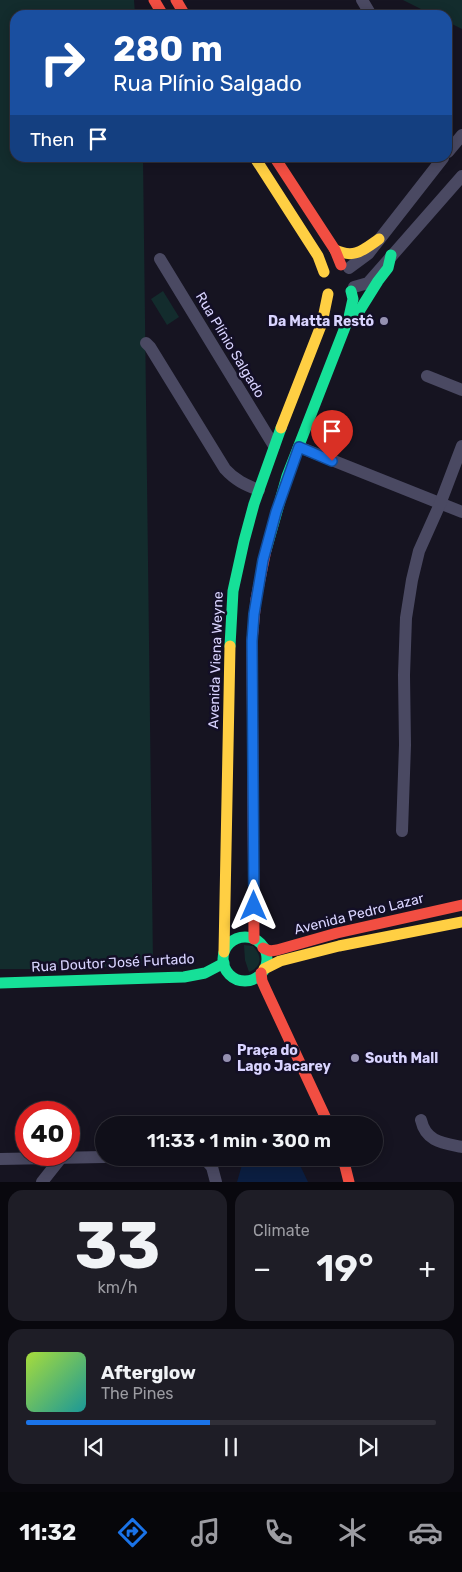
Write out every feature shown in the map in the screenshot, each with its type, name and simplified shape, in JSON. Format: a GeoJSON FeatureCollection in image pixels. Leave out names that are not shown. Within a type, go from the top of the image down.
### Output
{"type":"FeatureCollection","features":[{"type":"Feature","properties":{"kind":"street"},"geometry":{"type":"LineString","coordinates":[[258,162],[318,256],[324,272],[322,284],[324,290],[336,296],[347,295],[352,289],[354,279],[352,273],[334,250],[278,162]]}},
{"type":"Feature","properties":{"kind":"street"},"geometry":{"type":"LineString","coordinates":[[324,272],[329,267],[335,265],[345,266],[368,254],[441,162]]}},
{"type":"Feature","properties":{"kind":"street"},"geometry":{"type":"LineString","coordinates":[[352,289],[368,283],[462,176]]}},
{"type":"Feature","properties":{"kind":"street"},"geometry":{"type":"LineString","coordinates":[[334,250],[352,255],[379,238]]}},
{"type":"Feature","properties":{"kind":"street"},"geometry":{"type":"LineString","coordinates":[[343,333],[352,323],[388,268],[392,255]]}},
{"type":"Feature","properties":{"kind":"street","name":"Rua Plínio Salgado"},"geometry":{"type":"LineString","coordinates":[[160,258],[274,446]]}},
{"type":"Feature","properties":{"kind":"street","name":"Avenida Viena Weyne"},"geometry":{"type":"LineString","coordinates":[[224,958],[230,627],[233,591],[244,541],[265,510],[299,447],[343,333],[351,309],[352,289]]}},
{"type":"Feature","properties":{"kind":"street","name":"Avenida Viena Weyne"},"geometry":{"type":"LineString","coordinates":[[254,939],[252,641],[256,594],[268,544],[265,510],[259,490],[322,323],[336,296]]}},
{"type":"Feature","properties":{"kind":"street"},"geometry":{"type":"LineString","coordinates":[[146,343],[225,469],[240,483],[259,490]]}},
{"type":"Feature","properties":{"kind":"street"},"geometry":{"type":"LineString","coordinates":[[427,376],[462,390]]}},
{"type":"Feature","properties":{"kind":"street"},"geometry":{"type":"LineString","coordinates":[[402,831],[406,618],[419,551],[440,504],[462,446]]}},
{"type":"Feature","properties":{"kind":"street"},"geometry":{"type":"LineString","coordinates":[[299,447],[462,512]]}},
{"type":"Feature","properties":{"kind":"street"},"geometry":{"type":"LineString","coordinates":[[244,541],[258,537],[268,544]]}},
{"type":"Feature","properties":{"kind":"street","name":"Avenida Pedro Lazar"},"geometry":{"type":"LineString","coordinates":[[264,948],[270,951],[278,950],[337,933],[462,905]]}},
{"type":"Feature","properties":{"kind":"street"},"geometry":{"type":"LineString","coordinates":[[412,916],[416,932]]}},
{"type":"Feature","properties":{"kind":"street","name":"Avenida Pedro Lazar"},"geometry":{"type":"LineString","coordinates":[[263,971],[276,962],[297,956],[462,922]]}},
{"type":"Feature","properties":{"kind":"street"},"geometry":{"type":"LineString","coordinates":[[263,971],[251,980],[239,980],[229,974],[224,958],[231,942],[236,939],[254,939],[264,948],[267,960],[262,981],[325,1116]]}},
{"type":"Feature","properties":{"kind":"street","name":"Rua Doutor José Furtado"},"geometry":{"type":"LineString","coordinates":[[0,983],[184,977],[209,972],[224,958]]}},
{"type":"Feature","properties":{"kind":"street"},"geometry":{"type":"LineString","coordinates":[[420,1120],[427,1135],[436,1141],[462,1148]]}},
{"type":"Feature","properties":{"kind":"street"},"geometry":{"type":"LineString","coordinates":[[80,1158],[95,1157]]}},
{"type":"Feature","properties":{"kind":"street"},"geometry":{"type":"LineString","coordinates":[[0,1159],[15,1159]]}},
{"type":"Feature","properties":{"kind":"street"},"geometry":{"type":"LineString","coordinates":[[42,1182],[55,1166]]}},
{"type":"Feature","properties":{"kind":"street"},"geometry":{"type":"LineString","coordinates":[[211,1166],[216,1182]]}},
{"type":"Feature","properties":{"kind":"street"},"geometry":{"type":"LineString","coordinates":[[345,1166],[349,1182]]}},
{"type":"Feature","properties":{"kind":"green space"},"geometry":{"type":"Polygon","coordinates":[[[0,0],[134,0],[135,10],[10,10],[10,162],[143,162],[153,964],[72,969],[0,969],[0,0]]]}},
{"type":"Feature","properties":{"kind":"green space"},"geometry":{"type":"Polygon","coordinates":[[[403,0],[462,0],[462,29],[452,24],[452,10],[423,10],[403,0]]]}},
{"type":"Feature","properties":{"kind":"green space"},"geometry":{"type":"Polygon","coordinates":[[[163,291],[179,317],[167,325],[151,299],[163,291]]]}},
{"type":"Feature","properties":{"kind":"green space"},"geometry":{"type":"Polygon","coordinates":[[[244,945],[253,946],[260,960],[257,967],[249,972],[245,960],[244,945]]]}},
{"type":"Feature","properties":{"kind":"water"},"geometry":{"type":"Polygon","coordinates":[[[242,1166],[300,1166],[308,1182],[237,1182],[242,1166]]]}},
{"type":"Feature","properties":{"kind":"traffic: fast"},"geometry":{"type":"LineString","coordinates":[[353,321],[388,268],[391,255]]}},
{"type":"Feature","properties":{"kind":"traffic: fast"},"geometry":{"type":"LineString","coordinates":[[266,550],[287,476],[349,317],[353,299],[351,291]]}},
{"type":"Feature","properties":{"kind":"traffic: fast"},"geometry":{"type":"LineString","coordinates":[[230,646],[233,591],[244,541],[254,504],[281,428]]}},
{"type":"Feature","properties":{"kind":"traffic: fast"},"geometry":{"type":"LineString","coordinates":[[245,937],[257,941],[263,947],[267,959],[263,971],[257,977],[245,981],[233,977],[227,971],[223,959],[227,947],[233,941],[245,937]]}},
{"type":"Feature","properties":{"kind":"traffic: fast"},"geometry":{"type":"LineString","coordinates":[[0,983],[184,977],[205,973],[224,963]]}},
{"type":"Feature","properties":{"kind":"traffic: slow"},"geometry":{"type":"LineString","coordinates":[[258,162],[318,256],[324,272]]}},
{"type":"Feature","properties":{"kind":"traffic: slow"},"geometry":{"type":"LineString","coordinates":[[335,250],[348,254],[358,252],[379,239]]}},
{"type":"Feature","properties":{"kind":"traffic: slow"},"geometry":{"type":"LineString","coordinates":[[281,428],[322,323],[328,294]]}},
{"type":"Feature","properties":{"kind":"traffic: slow"},"geometry":{"type":"LineString","coordinates":[[224,952],[230,646]]}},
{"type":"Feature","properties":{"kind":"traffic: slow"},"geometry":{"type":"LineString","coordinates":[[264,969],[280,961],[339,946],[462,922]]}},
{"type":"Feature","properties":{"kind":"traffic: jam"},"geometry":{"type":"LineString","coordinates":[[154,0],[160,10]]}},
{"type":"Feature","properties":{"kind":"traffic: jam"},"geometry":{"type":"LineString","coordinates":[[176,0],[182,10]]}},
{"type":"Feature","properties":{"kind":"traffic: jam"},"geometry":{"type":"LineString","coordinates":[[278,162],[335,250],[341,265]]}},
{"type":"Feature","properties":{"kind":"traffic: jam"},"geometry":{"type":"LineString","coordinates":[[254,939],[252,641],[256,599],[266,550]]}},
{"type":"Feature","properties":{"kind":"traffic: jam"},"geometry":{"type":"LineString","coordinates":[[263,948],[270,951],[277,950],[337,933],[462,905]]}},
{"type":"Feature","properties":{"kind":"traffic: jam"},"geometry":{"type":"LineString","coordinates":[[261,973],[266,990],[325,1116]]}},
{"type":"Feature","properties":{"kind":"traffic: jam"},"geometry":{"type":"LineString","coordinates":[[345,1166],[349,1182]]}},
{"type":"Feature","properties":{"kind":"place","name":"Da Matta Restô"},"geometry":{"type":"Point","coordinates":[384,321]}},
{"type":"Feature","properties":{"kind":"place","name":"Praça do Lago Jacarey"},"geometry":{"type":"Point","coordinates":[227,1058]}},
{"type":"Feature","properties":{"kind":"place","name":"South Mall"},"geometry":{"type":"Point","coordinates":[355,1058]}},
{"type":"Feature","properties":{"kind":"route"},"geometry":{"type":"LineString","coordinates":[[254,906],[252,641],[256,594],[276,512],[299,447],[332,461]]}}]}
